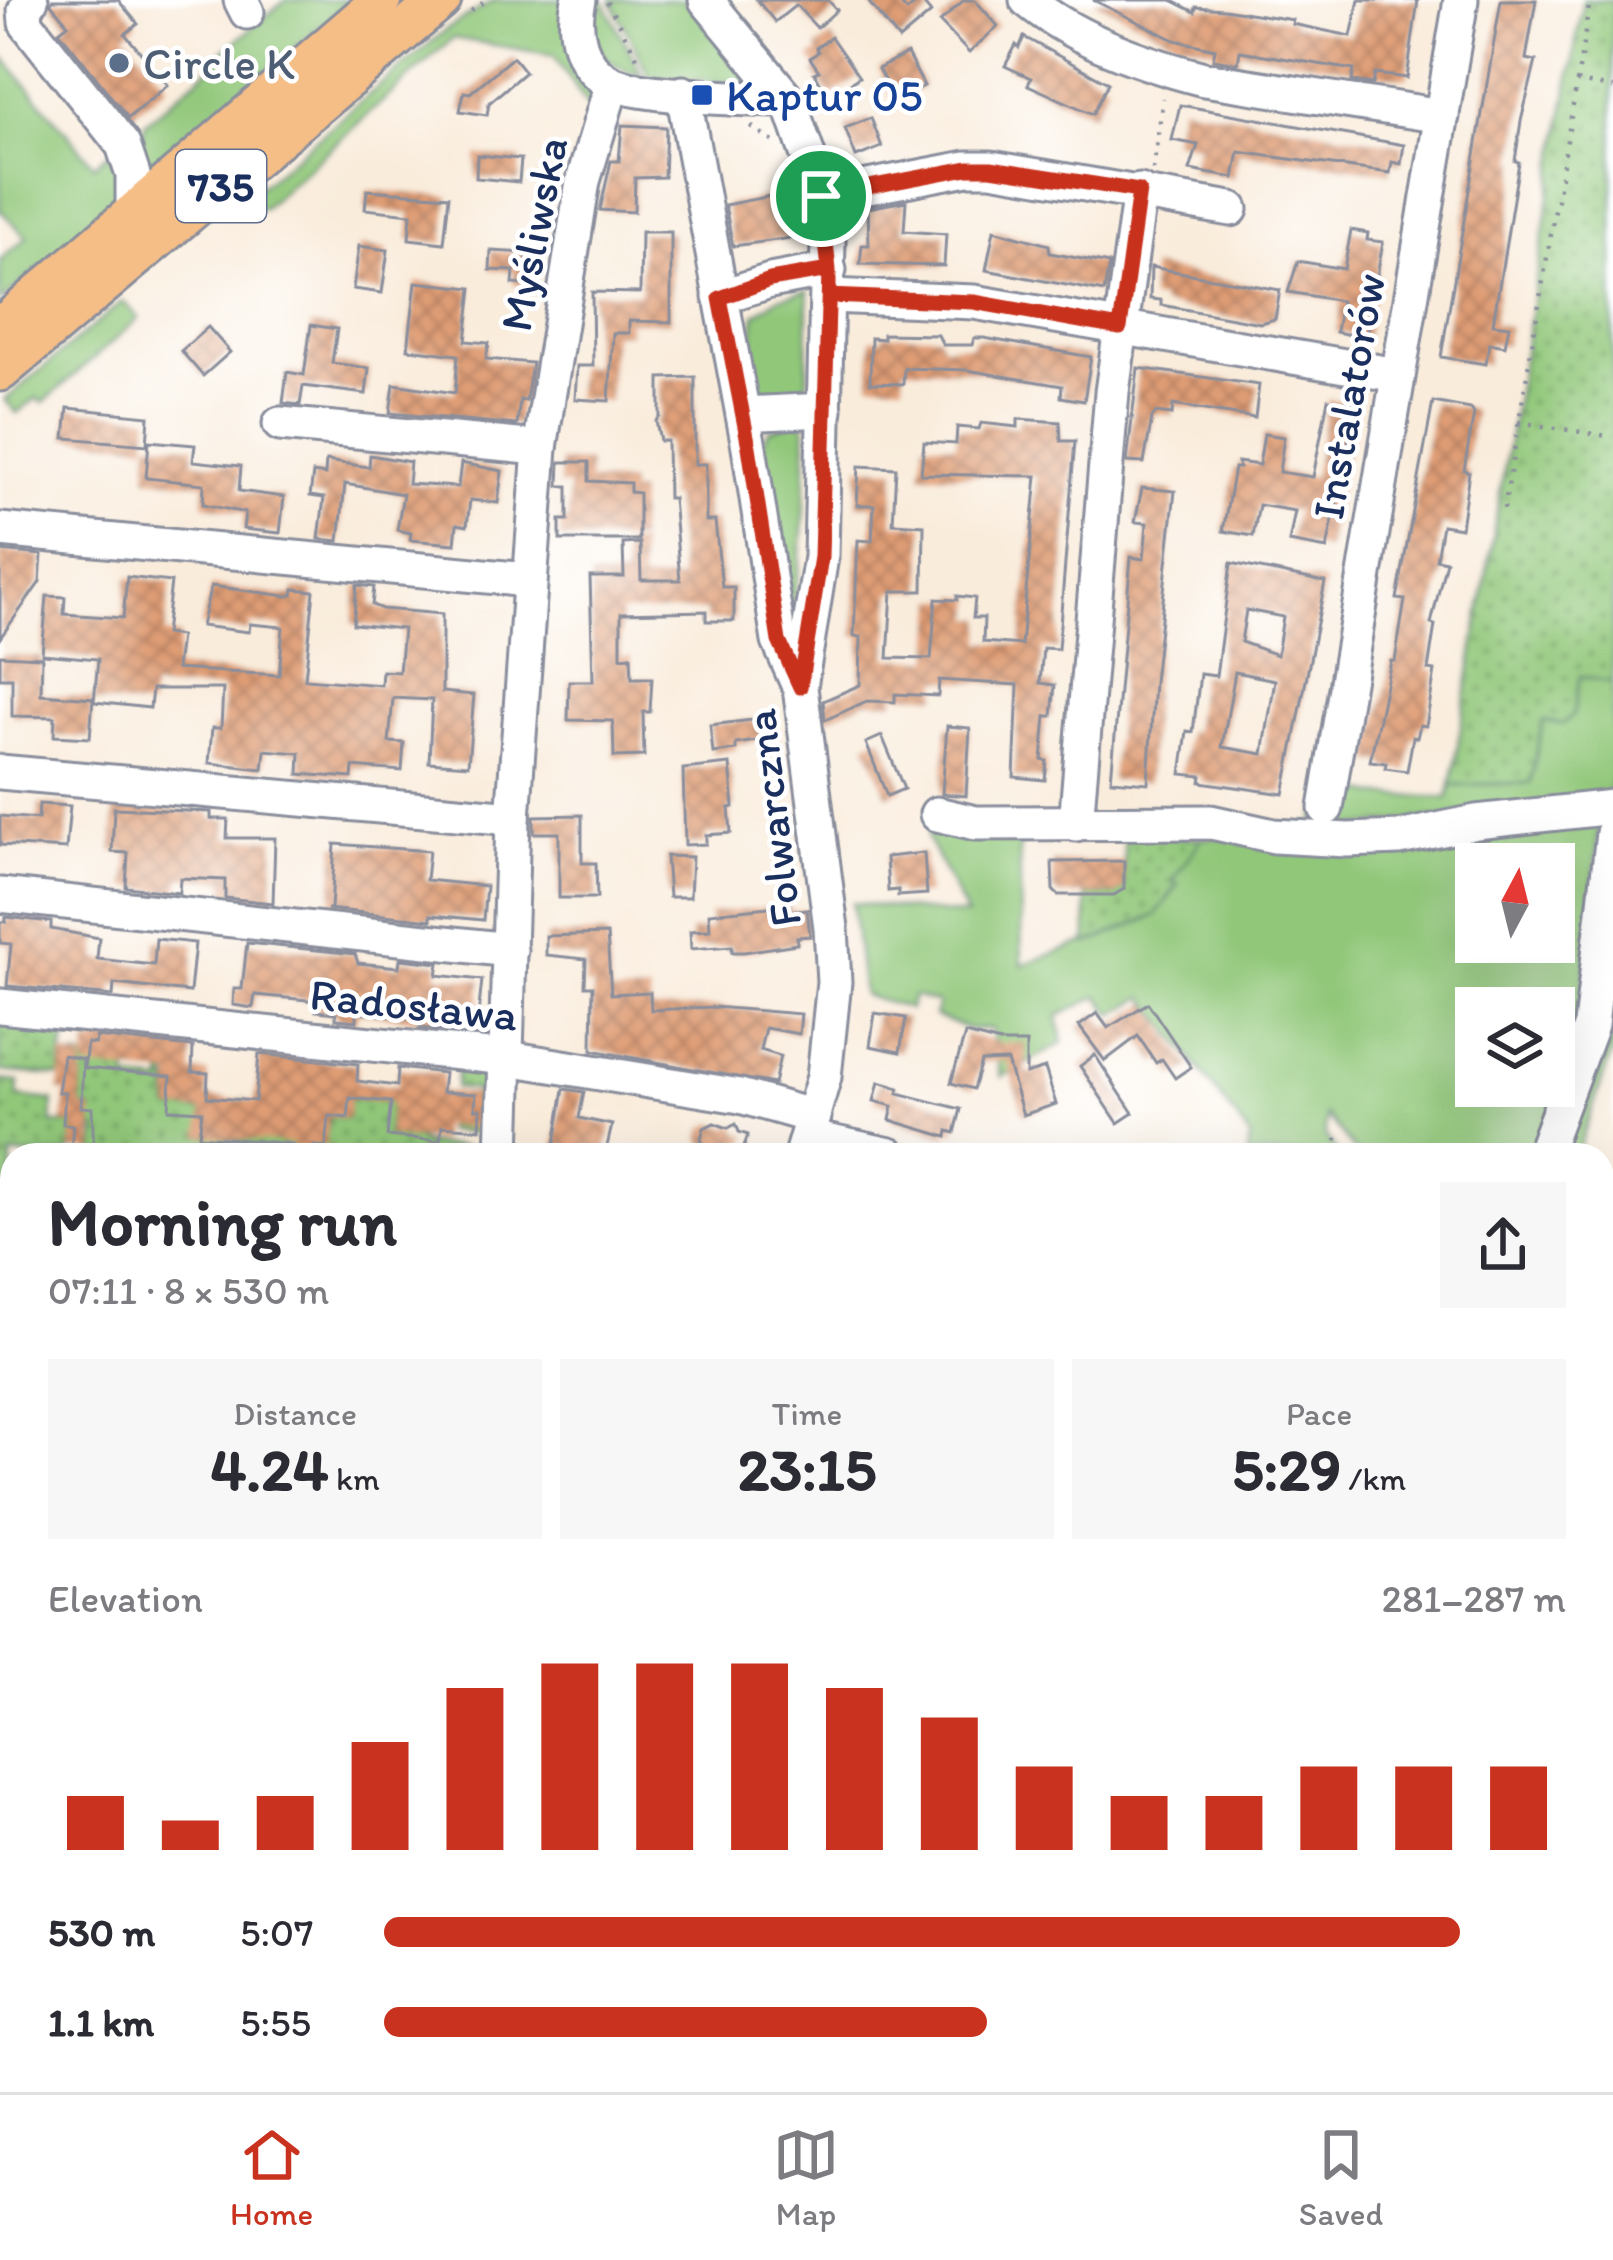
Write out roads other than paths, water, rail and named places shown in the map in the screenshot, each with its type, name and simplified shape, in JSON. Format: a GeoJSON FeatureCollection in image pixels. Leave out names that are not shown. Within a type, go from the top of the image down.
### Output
{"type":"FeatureCollection","features":[{"type":"Feature","properties":{"kind":"main road","name":"735"},"geometry":{"type":"LineString","coordinates":[[0,328],[382,0]]}},
{"type":"Feature","properties":{"kind":"main road","name":"735"},"geometry":{"type":"LineString","coordinates":[[0,371],[441,0]]}},
{"type":"Feature","properties":{"kind":"street"},"geometry":{"type":"LineString","coordinates":[[31,0],[26,23],[127,153],[133,175],[133,216]]}},
{"type":"Feature","properties":{"kind":"street"},"geometry":{"type":"LineString","coordinates":[[579,0],[579,44],[597,74],[612,84],[789,101]]}},
{"type":"Feature","properties":{"kind":"street","name":"Folwarczna"},"geometry":{"type":"LineString","coordinates":[[706,0],[789,101],[821,196],[829,283],[821,557],[800,687],[834,982],[831,1036],[807,1136]]}},
{"type":"Feature","properties":{"kind":"street"},"geometry":{"type":"LineString","coordinates":[[1027,0],[1116,50],[1204,80],[1442,116]]}},
{"type":"Feature","properties":{"kind":"street","name":"Instalatorów"},"geometry":{"type":"LineString","coordinates":[[1326,808],[1461,0]]}},
{"type":"Feature","properties":{"kind":"street","name":"Myśliwska"},"geometry":{"type":"LineString","coordinates":[[504,1143],[513,818],[539,448],[583,182],[612,84]]}},
{"type":"Feature","properties":{"kind":"street"},"geometry":{"type":"LineString","coordinates":[[669,92],[720,298],[779,641],[800,687]]}},
{"type":"Feature","properties":{"kind":"street"},"geometry":{"type":"LineString","coordinates":[[821,196],[968,168],[991,168],[1232,209]]}},
{"type":"Feature","properties":{"kind":"street"},"geometry":{"type":"LineString","coordinates":[[1076,824],[1120,328],[1144,192]]}},
{"type":"Feature","properties":{"kind":"street"},"geometry":{"type":"LineString","coordinates":[[720,298],[770,280],[829,283],[974,302],[1397,375]]}},
{"type":"Feature","properties":{"kind":"street"},"geometry":{"type":"LineString","coordinates":[[743,414],[825,410]]}},
{"type":"Feature","properties":{"kind":"street"},"geometry":{"type":"LineString","coordinates":[[280,424],[539,448]]}},
{"type":"Feature","properties":{"kind":"street"},"geometry":{"type":"LineString","coordinates":[[0,530],[528,580]]}},
{"type":"Feature","properties":{"kind":"street"},"geometry":{"type":"LineString","coordinates":[[0,772],[513,818]]}},
{"type":"Feature","properties":{"kind":"street"},"geometry":{"type":"LineString","coordinates":[[937,814],[976,823],[1211,822],[1274,836],[1348,840],[1400,838],[1476,822],[1613,807]]}},
{"type":"Feature","properties":{"kind":"street"},"geometry":{"type":"LineString","coordinates":[[1548,1143],[1591,1025],[1613,833]]}},
{"type":"Feature","properties":{"kind":"street"},"geometry":{"type":"LineString","coordinates":[[0,895],[510,950]]}},
{"type":"Feature","properties":{"kind":"street","name":"Radosława"},"geometry":{"type":"LineString","coordinates":[[0,1006],[508,1058],[740,1096],[807,1136],[838,1143]]}},
{"type":"Feature","properties":{"kind":"place","name":"Circle K"},"geometry":{"type":"Point","coordinates":[119,63]}},
{"type":"Feature","properties":{"kind":"place","name":"Kaptur 05"},"geometry":{"type":"Point","coordinates":[702,95]}}]}
